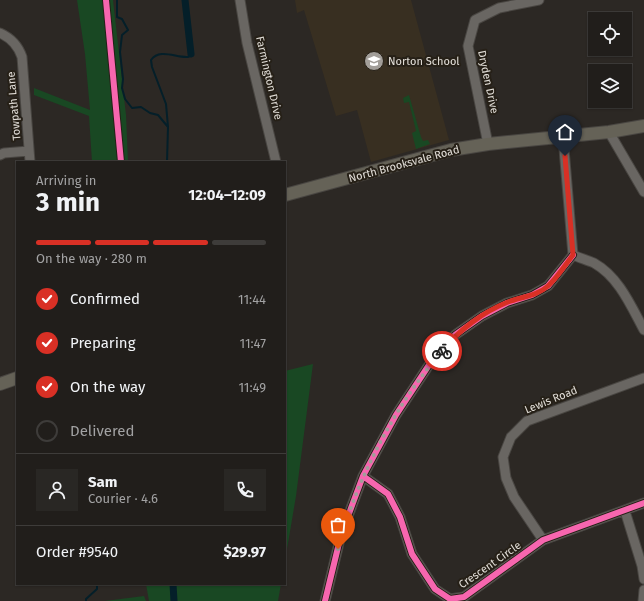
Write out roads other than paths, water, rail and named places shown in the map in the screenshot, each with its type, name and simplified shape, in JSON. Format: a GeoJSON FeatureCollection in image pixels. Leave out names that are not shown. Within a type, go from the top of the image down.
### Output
{"type":"FeatureCollection","features":[{"type":"Feature","properties":{"kind":"main road","name":"North Brooksvale Road"},"geometry":{"type":"LineString","coordinates":[[286,196],[450,150],[488,144],[610,132],[644,126]]}},
{"type":"Feature","properties":{"kind":"main road"},"geometry":{"type":"LineString","coordinates":[[0,384],[16,378]]}},
{"type":"Feature","properties":{"kind":"street","name":"Farmington Drive"},"geometry":{"type":"LineString","coordinates":[[240,0],[247,43],[276,161]]}},
{"type":"Feature","properties":{"kind":"street","name":"Dryden Drive"},"geometry":{"type":"LineString","coordinates":[[488,144],[468,46],[475,20],[499,8],[539,0]]}},
{"type":"Feature","properties":{"kind":"street","name":"Towpath Lane"},"geometry":{"type":"LineString","coordinates":[[0,33],[7,36],[17,46],[22,57],[30,161]]}},
{"type":"Feature","properties":{"kind":"street"},"geometry":{"type":"LineString","coordinates":[[610,132],[644,192]]}},
{"type":"Feature","properties":{"kind":"street"},"geometry":{"type":"LineString","coordinates":[[325,601],[341,535],[363,476],[396,415],[429,365],[454,336],[482,316],[507,303],[532,295],[548,286],[573,255],[563,137]]}},
{"type":"Feature","properties":{"kind":"street"},"geometry":{"type":"LineString","coordinates":[[0,155],[4,153],[29,151]]}},
{"type":"Feature","properties":{"kind":"street"},"geometry":{"type":"LineString","coordinates":[[573,255],[594,264],[610,275],[622,290],[644,330]]}},
{"type":"Feature","properties":{"kind":"street","name":"Lewis Road"},"geometry":{"type":"LineString","coordinates":[[543,540],[514,497],[506,478],[503,457],[511,437],[527,421],[644,378]]}},
{"type":"Feature","properties":{"kind":"street","name":"Crescent Circle"},"geometry":{"type":"LineString","coordinates":[[363,476],[388,494],[400,517],[412,554],[435,589],[450,600],[464,597],[543,540],[644,503]]}},
{"type":"Feature","properties":{"kind":"street"},"geometry":{"type":"LineString","coordinates":[[625,511],[642,566],[644,579]]}},
{"type":"Feature","properties":{"kind":"street"},"geometry":{"type":"LineString","coordinates":[[643,601],[644,590]]}},
{"type":"Feature","properties":{"kind":"waterway"},"geometry":{"type":"LineString","coordinates":[[117,0],[117,17],[122,19],[128,30],[122,35],[120,52],[123,79],[122,88],[125,99],[132,108],[141,107],[150,113],[158,115],[168,127]]}},
{"type":"Feature","properties":{"kind":"waterway"},"geometry":{"type":"LineString","coordinates":[[185,0],[191,54]]}},
{"type":"Feature","properties":{"kind":"waterway"},"geometry":{"type":"LineString","coordinates":[[167,161],[168,127],[166,104],[152,67],[151,60],[155,56],[163,54],[183,57],[188,57],[191,54]]}},
{"type":"Feature","properties":{"kind":"waterway"},"geometry":{"type":"LineString","coordinates":[[86,601],[86,599],[97,589],[97,585]]}},
{"type":"Feature","properties":{"kind":"waterway"},"geometry":{"type":"LineString","coordinates":[[173,585],[174,601]]}},
{"type":"Feature","properties":{"kind":"place","name":"Norton School"},"geometry":{"type":"Point","coordinates":[374,61]}}]}
